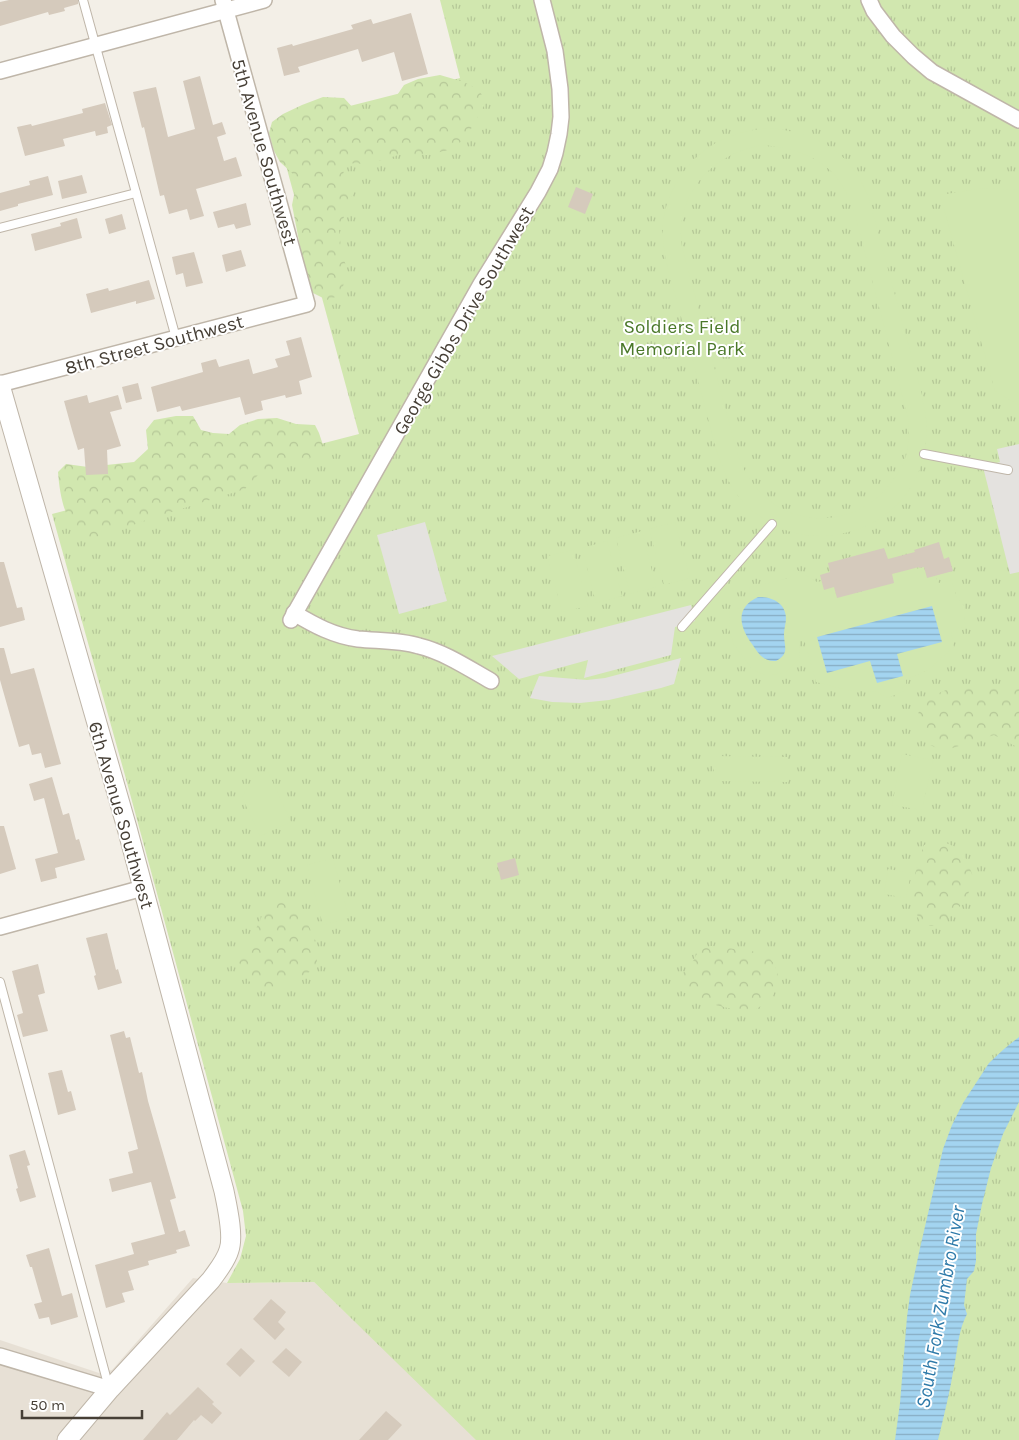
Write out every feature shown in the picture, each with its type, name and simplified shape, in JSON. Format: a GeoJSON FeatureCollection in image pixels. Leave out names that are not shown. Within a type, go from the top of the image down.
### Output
{"type":"FeatureCollection","features":[{"type":"Feature","properties":{"kind":"street"},"geometry":{"type":"LineString","coordinates":[[0,70],[96,45],[224,5],[264,0]]}},
{"type":"Feature","properties":{"kind":"street","name":"George Gibbs Drive Southwest"},"geometry":{"type":"LineString","coordinates":[[491,681],[457,662],[420,646],[402,642],[356,639],[337,634],[293,616],[481,284],[538,192],[550,169],[560,134],[560,89],[555,50],[542,0]]}},
{"type":"Feature","properties":{"kind":"street"},"geometry":{"type":"LineString","coordinates":[[869,0],[874,12],[893,36],[932,72],[1019,120]]}},
{"type":"Feature","properties":{"kind":"street","name":"5th Avenue Southwest"},"geometry":{"type":"LineString","coordinates":[[224,5],[307,304]]}},
{"type":"Feature","properties":{"kind":"street","name":"8th Street Southwest"},"geometry":{"type":"LineString","coordinates":[[0,385],[307,304]]}},
{"type":"Feature","properties":{"kind":"street","name":"6th Avenue Southwest"},"geometry":{"type":"LineString","coordinates":[[0,385],[143,888],[224,1191],[229,1217],[230,1248],[223,1263],[211,1280],[110,1389]]}},
{"type":"Feature","properties":{"kind":"street"},"geometry":{"type":"LineString","coordinates":[[0,927],[143,888]]}},
{"type":"Feature","properties":{"kind":"street"},"geometry":{"type":"LineString","coordinates":[[0,1356],[110,1389],[67,1440]]}},
{"type":"Feature","properties":{"kind":"lane"},"geometry":{"type":"LineString","coordinates":[[84,0],[176,338]]}},
{"type":"Feature","properties":{"kind":"lane"},"geometry":{"type":"LineString","coordinates":[[0,228],[136,192]]}},
{"type":"Feature","properties":{"kind":"lane"},"geometry":{"type":"LineString","coordinates":[[924,454],[1008,470]]}},
{"type":"Feature","properties":{"kind":"lane"},"geometry":{"type":"LineString","coordinates":[[682,627],[772,524]]}},
{"type":"Feature","properties":{"kind":"lane"},"geometry":{"type":"LineString","coordinates":[[0,982],[110,1389]]}},
{"type":"Feature","properties":{"kind":"shaded area"},"geometry":{"type":"Polygon","coordinates":[[[1019,444],[1019,572],[1010,574],[983,467],[1000,462],[997,449],[1019,444]]]}},
{"type":"Feature","properties":{"kind":"shaded area"},"geometry":{"type":"Polygon","coordinates":[[[425,522],[447,601],[399,614],[377,535],[425,522]]]}},
{"type":"Feature","properties":{"kind":"shaded area"},"geometry":{"type":"Polygon","coordinates":[[[691,605],[695,621],[675,627],[671,655],[584,678],[588,660],[519,679],[492,656],[691,605]]]}},
{"type":"Feature","properties":{"kind":"shaded area"},"geometry":{"type":"Polygon","coordinates":[[[681,658],[674,684],[661,688],[609,700],[580,703],[552,702],[530,698],[539,676],[587,680],[605,678],[681,658]]]}},
{"type":"Feature","properties":{"kind":"shaded area"},"geometry":{"type":"Polygon","coordinates":[[[193,1278],[227,1283],[314,1282],[478,1440],[0,1440],[0,1340],[99,1373],[112,1370],[193,1278]]]}},
{"type":"Feature","properties":{"kind":"green space","name":"Soldiers Field Memorial Park"},"geometry":{"type":"Polygon","coordinates":[[[440,0],[1019,0],[1019,1440],[476,1440],[314,1282],[227,1283],[240,1259],[246,1236],[243,1211],[52,514],[359,434],[275,125],[460,78],[440,0]]]}},
{"type":"Feature","properties":{"kind":"green space"},"geometry":{"type":"Polygon","coordinates":[[[440,75],[464,82],[479,90],[486,102],[467,136],[453,149],[427,155],[402,154],[368,164],[345,163],[343,176],[353,193],[339,230],[341,248],[347,270],[341,295],[327,300],[311,292],[306,277],[292,205],[296,185],[292,173],[280,162],[274,151],[269,133],[272,122],[283,114],[323,97],[344,98],[356,111],[374,111],[389,107],[404,85],[418,79],[440,75]]]}},
{"type":"Feature","properties":{"kind":"green space"},"geometry":{"type":"Polygon","coordinates":[[[769,128],[803,134],[817,140],[831,147],[842,157],[853,168],[862,182],[869,199],[922,395],[927,425],[926,439],[924,453],[915,480],[894,507],[866,526],[850,532],[817,536],[785,530],[770,523],[756,513],[738,496],[729,482],[714,442],[668,267],[663,235],[664,214],[671,193],[684,171],[703,151],[727,138],[754,130],[769,128]],[[764,145],[746,149],[729,156],[714,166],[701,179],[691,193],[684,210],[681,228],[682,247],[741,464],[754,485],[776,505],[792,513],[808,517],[842,516],[858,510],[873,501],[896,476],[907,452],[908,418],[854,211],[845,191],[835,176],[818,161],[798,152],[764,145]]]}},
{"type":"Feature","properties":{"kind":"green space"},"geometry":{"type":"Polygon","coordinates":[[[983,188],[1019,190],[1019,405],[995,391],[940,195],[983,188]]]}},
{"type":"Feature","properties":{"kind":"green space"},"geometry":{"type":"Polygon","coordinates":[[[176,416],[193,416],[201,430],[213,433],[229,434],[240,425],[258,419],[277,418],[296,424],[315,425],[324,448],[316,457],[288,464],[258,475],[245,489],[146,520],[110,534],[81,540],[64,508],[58,472],[66,464],[88,467],[134,462],[148,449],[146,430],[154,420],[176,416]]]}},
{"type":"Feature","properties":{"kind":"green space"},"geometry":{"type":"Polygon","coordinates":[[[675,522],[690,578],[664,585],[649,529],[675,522]]]}},
{"type":"Feature","properties":{"kind":"green space"},"geometry":{"type":"Polygon","coordinates":[[[642,531],[656,587],[630,594],[616,538],[642,531]]]}},
{"type":"Feature","properties":{"kind":"green space"},"geometry":{"type":"Polygon","coordinates":[[[607,541],[622,596],[596,603],[582,548],[607,541]]]}},
{"type":"Feature","properties":{"kind":"green space"},"geometry":{"type":"Polygon","coordinates":[[[573,550],[588,606],[562,612],[547,556],[573,550]]]}},
{"type":"Feature","properties":{"kind":"green space"},"geometry":{"type":"Polygon","coordinates":[[[924,567],[927,578],[935,576],[939,583],[951,580],[956,595],[965,607],[964,619],[966,627],[958,628],[951,632],[954,647],[928,670],[906,680],[906,684],[902,689],[904,691],[888,698],[877,692],[847,690],[816,682],[803,635],[800,641],[799,659],[786,672],[767,676],[753,670],[734,645],[729,629],[730,609],[740,608],[750,594],[749,588],[789,578],[792,575],[792,571],[797,570],[817,582],[822,581],[824,590],[834,587],[837,598],[894,583],[892,574],[924,567]]]}},
{"type":"Feature","properties":{"kind":"green space"},"geometry":{"type":"Polygon","coordinates":[[[978,684],[1019,689],[1019,748],[994,735],[943,751],[926,743],[916,718],[925,699],[946,690],[978,684]]]}},
{"type":"Feature","properties":{"kind":"green space"},"geometry":{"type":"Polygon","coordinates":[[[902,754],[933,760],[922,810],[892,805],[902,754]]]}},
{"type":"Feature","properties":{"kind":"green space"},"geometry":{"type":"Polygon","coordinates":[[[714,756],[787,757],[787,782],[714,781],[714,756]]]}},
{"type":"Feature","properties":{"kind":"green space"},"geometry":{"type":"Polygon","coordinates":[[[268,772],[291,822],[260,836],[242,797],[253,778],[268,772]]]}},
{"type":"Feature","properties":{"kind":"green space"},"geometry":{"type":"Polygon","coordinates":[[[944,842],[962,850],[973,876],[968,895],[955,913],[937,926],[921,926],[913,902],[915,874],[924,845],[944,842]]]}},
{"type":"Feature","properties":{"kind":"green space"},"geometry":{"type":"Polygon","coordinates":[[[333,858],[349,918],[323,925],[307,865],[333,858]]]}},
{"type":"Feature","properties":{"kind":"green space"},"geometry":{"type":"Polygon","coordinates":[[[888,869],[911,873],[906,898],[884,894],[888,869]]]}},
{"type":"Feature","properties":{"kind":"green space"},"geometry":{"type":"Polygon","coordinates":[[[285,902],[307,922],[317,944],[317,968],[269,992],[252,986],[238,961],[260,921],[266,904],[285,902]]]}},
{"type":"Feature","properties":{"kind":"green space"},"geometry":{"type":"Polygon","coordinates":[[[711,946],[767,955],[775,965],[779,980],[772,998],[755,1010],[728,1008],[703,1002],[681,991],[679,977],[691,965],[699,950],[711,946]]]}},
{"type":"Feature","properties":{"kind":"water"},"geometry":{"type":"Polygon","coordinates":[[[758,597],[773,599],[781,604],[785,613],[785,652],[776,661],[768,660],[759,654],[744,631],[742,624],[743,612],[746,606],[758,597]]]}},
{"type":"Feature","properties":{"kind":"water"},"geometry":{"type":"Polygon","coordinates":[[[932,606],[942,642],[897,654],[903,676],[877,683],[870,661],[827,673],[817,637],[932,606]]]}},
{"type":"Feature","properties":{"kind":"water","name":"South Fork Zumbro River"},"geometry":{"type":"Polygon","coordinates":[[[1019,1037],[1019,1102],[1003,1134],[991,1168],[982,1204],[976,1234],[974,1271],[967,1279],[964,1305],[967,1314],[960,1333],[951,1385],[938,1440],[895,1440],[910,1295],[943,1149],[963,1103],[989,1063],[1019,1037]]]}},
{"type":"Feature","properties":{"kind":"building"},"geometry":{"type":"Polygon","coordinates":[[[9,0],[78,0],[78,4],[64,8],[65,11],[49,15],[48,12],[0,26],[0,2],[9,0]]]}},
{"type":"Feature","properties":{"kind":"building"},"geometry":{"type":"Polygon","coordinates":[[[411,13],[428,74],[402,81],[394,52],[362,62],[358,49],[298,67],[300,72],[284,76],[277,48],[292,44],[293,46],[353,29],[351,25],[371,19],[373,24],[411,13]]]}},
{"type":"Feature","properties":{"kind":"building"},"geometry":{"type":"Polygon","coordinates":[[[200,76],[213,125],[222,122],[226,134],[217,137],[224,161],[236,157],[242,176],[196,189],[204,216],[190,220],[187,209],[169,214],[164,195],[160,196],[144,127],[142,128],[133,92],[156,87],[168,137],[195,129],[183,81],[200,76]]]}},
{"type":"Feature","properties":{"kind":"building"},"geometry":{"type":"Polygon","coordinates":[[[105,103],[112,125],[107,127],[108,133],[96,136],[95,131],[63,139],[65,146],[25,156],[17,127],[31,124],[32,126],[83,113],[82,109],[105,103]]]}},
{"type":"Feature","properties":{"kind":"building"},"geometry":{"type":"Polygon","coordinates":[[[82,175],[87,193],[62,199],[58,181],[82,175]]]}},
{"type":"Feature","properties":{"kind":"building"},"geometry":{"type":"Polygon","coordinates":[[[48,176],[53,195],[0,211],[0,193],[30,185],[29,181],[48,176]]]}},
{"type":"Feature","properties":{"kind":"building"},"geometry":{"type":"Polygon","coordinates":[[[576,187],[593,194],[585,214],[568,207],[576,187]]]}},
{"type":"Feature","properties":{"kind":"building"},"geometry":{"type":"Polygon","coordinates":[[[246,203],[251,225],[236,229],[234,224],[218,228],[213,212],[246,203]]]}},
{"type":"Feature","properties":{"kind":"building"},"geometry":{"type":"Polygon","coordinates":[[[122,214],[126,229],[109,234],[105,219],[122,214]]]}},
{"type":"Feature","properties":{"kind":"building"},"geometry":{"type":"Polygon","coordinates":[[[77,218],[82,238],[35,251],[31,234],[61,226],[60,223],[77,218]]]}},
{"type":"Feature","properties":{"kind":"building"},"geometry":{"type":"Polygon","coordinates":[[[241,250],[246,266],[226,272],[222,255],[241,250]]]}},
{"type":"Feature","properties":{"kind":"building"},"geometry":{"type":"Polygon","coordinates":[[[194,252],[203,283],[186,287],[183,273],[176,275],[172,257],[194,252]]]}},
{"type":"Feature","properties":{"kind":"building"},"geometry":{"type":"Polygon","coordinates":[[[149,280],[155,299],[136,304],[136,301],[91,313],[86,294],[108,288],[109,291],[149,280]]]}},
{"type":"Feature","properties":{"kind":"building"},"geometry":{"type":"Polygon","coordinates":[[[301,337],[312,377],[299,381],[302,394],[286,398],[285,395],[261,401],[263,410],[245,415],[240,397],[182,411],[180,406],[157,412],[151,387],[203,372],[201,363],[216,359],[219,367],[249,359],[253,374],[278,367],[275,359],[290,355],[286,341],[301,337]]]}},
{"type":"Feature","properties":{"kind":"building"},"geometry":{"type":"Polygon","coordinates":[[[138,383],[142,399],[126,403],[122,387],[138,383]]]}},
{"type":"Feature","properties":{"kind":"building"},"geometry":{"type":"Polygon","coordinates":[[[87,395],[89,403],[118,395],[122,409],[110,412],[121,446],[107,450],[108,474],[86,475],[84,448],[78,450],[64,401],[87,395]]]}},
{"type":"Feature","properties":{"kind":"building"},"geometry":{"type":"Polygon","coordinates":[[[939,542],[944,559],[949,557],[953,571],[927,578],[924,567],[919,567],[892,574],[894,583],[837,598],[834,587],[824,590],[820,575],[830,572],[828,563],[884,548],[888,559],[915,552],[914,550],[939,542]]]}},
{"type":"Feature","properties":{"kind":"building"},"geometry":{"type":"Polygon","coordinates":[[[0,562],[4,562],[17,608],[22,607],[25,620],[0,627],[0,562]]]}},
{"type":"Feature","properties":{"kind":"building"},"geometry":{"type":"Polygon","coordinates":[[[0,648],[4,648],[11,674],[34,668],[61,764],[45,768],[41,753],[32,755],[29,744],[19,747],[0,680],[0,648]]]}},
{"type":"Feature","properties":{"kind":"building"},"geometry":{"type":"Polygon","coordinates":[[[52,777],[63,815],[69,813],[76,840],[79,839],[85,860],[55,868],[57,878],[41,882],[35,859],[58,853],[44,798],[34,801],[29,784],[52,777]]]}},
{"type":"Feature","properties":{"kind":"building"},"geometry":{"type":"Polygon","coordinates":[[[0,826],[4,826],[16,869],[0,874],[0,826]]]}},
{"type":"Feature","properties":{"kind":"building"},"geometry":{"type":"Polygon","coordinates":[[[515,858],[519,875],[501,880],[497,863],[515,858]]]}},
{"type":"Feature","properties":{"kind":"building"},"geometry":{"type":"Polygon","coordinates":[[[107,933],[116,970],[118,969],[122,983],[98,990],[86,938],[107,933]]]}},
{"type":"Feature","properties":{"kind":"building"},"geometry":{"type":"Polygon","coordinates":[[[38,964],[45,993],[38,995],[48,1031],[23,1037],[17,1015],[23,1013],[12,971],[38,964]]]}},
{"type":"Feature","properties":{"kind":"building"},"geometry":{"type":"Polygon","coordinates":[[[124,1031],[126,1038],[130,1037],[139,1073],[142,1072],[148,1101],[176,1198],[170,1200],[179,1232],[185,1230],[190,1246],[176,1250],[177,1253],[148,1261],[149,1265],[128,1271],[134,1290],[122,1293],[125,1302],[106,1308],[95,1265],[134,1254],[131,1243],[165,1234],[151,1182],[112,1192],[109,1179],[133,1173],[128,1152],[138,1149],[110,1035],[124,1031]]]}},
{"type":"Feature","properties":{"kind":"building"},"geometry":{"type":"Polygon","coordinates":[[[62,1070],[68,1092],[71,1091],[76,1110],[58,1115],[48,1073],[62,1070]]]}},
{"type":"Feature","properties":{"kind":"building"},"geometry":{"type":"Polygon","coordinates":[[[25,1150],[30,1165],[27,1166],[36,1197],[20,1202],[9,1155],[25,1150]]]}},
{"type":"Feature","properties":{"kind":"building"},"geometry":{"type":"Polygon","coordinates":[[[49,1248],[62,1296],[72,1293],[78,1317],[51,1325],[49,1317],[39,1319],[34,1304],[42,1302],[32,1267],[30,1267],[26,1255],[49,1248]]]}},
{"type":"Feature","properties":{"kind":"building"},"geometry":{"type":"Polygon","coordinates":[[[271,1299],[286,1312],[278,1322],[285,1329],[275,1340],[253,1319],[271,1299]]]}},
{"type":"Feature","properties":{"kind":"building"},"geometry":{"type":"Polygon","coordinates":[[[241,1348],[255,1361],[240,1377],[226,1364],[241,1348]]]}},
{"type":"Feature","properties":{"kind":"building"},"geometry":{"type":"Polygon","coordinates":[[[286,1348],[302,1362],[289,1377],[272,1362],[286,1348]]]}},
{"type":"Feature","properties":{"kind":"building"},"geometry":{"type":"Polygon","coordinates":[[[198,1387],[214,1402],[212,1404],[222,1413],[212,1424],[201,1415],[194,1420],[177,1440],[143,1440],[167,1412],[170,1415],[198,1387]]]}},
{"type":"Feature","properties":{"kind":"building"},"geometry":{"type":"Polygon","coordinates":[[[386,1411],[402,1425],[388,1440],[359,1440],[386,1411]]]}}]}
